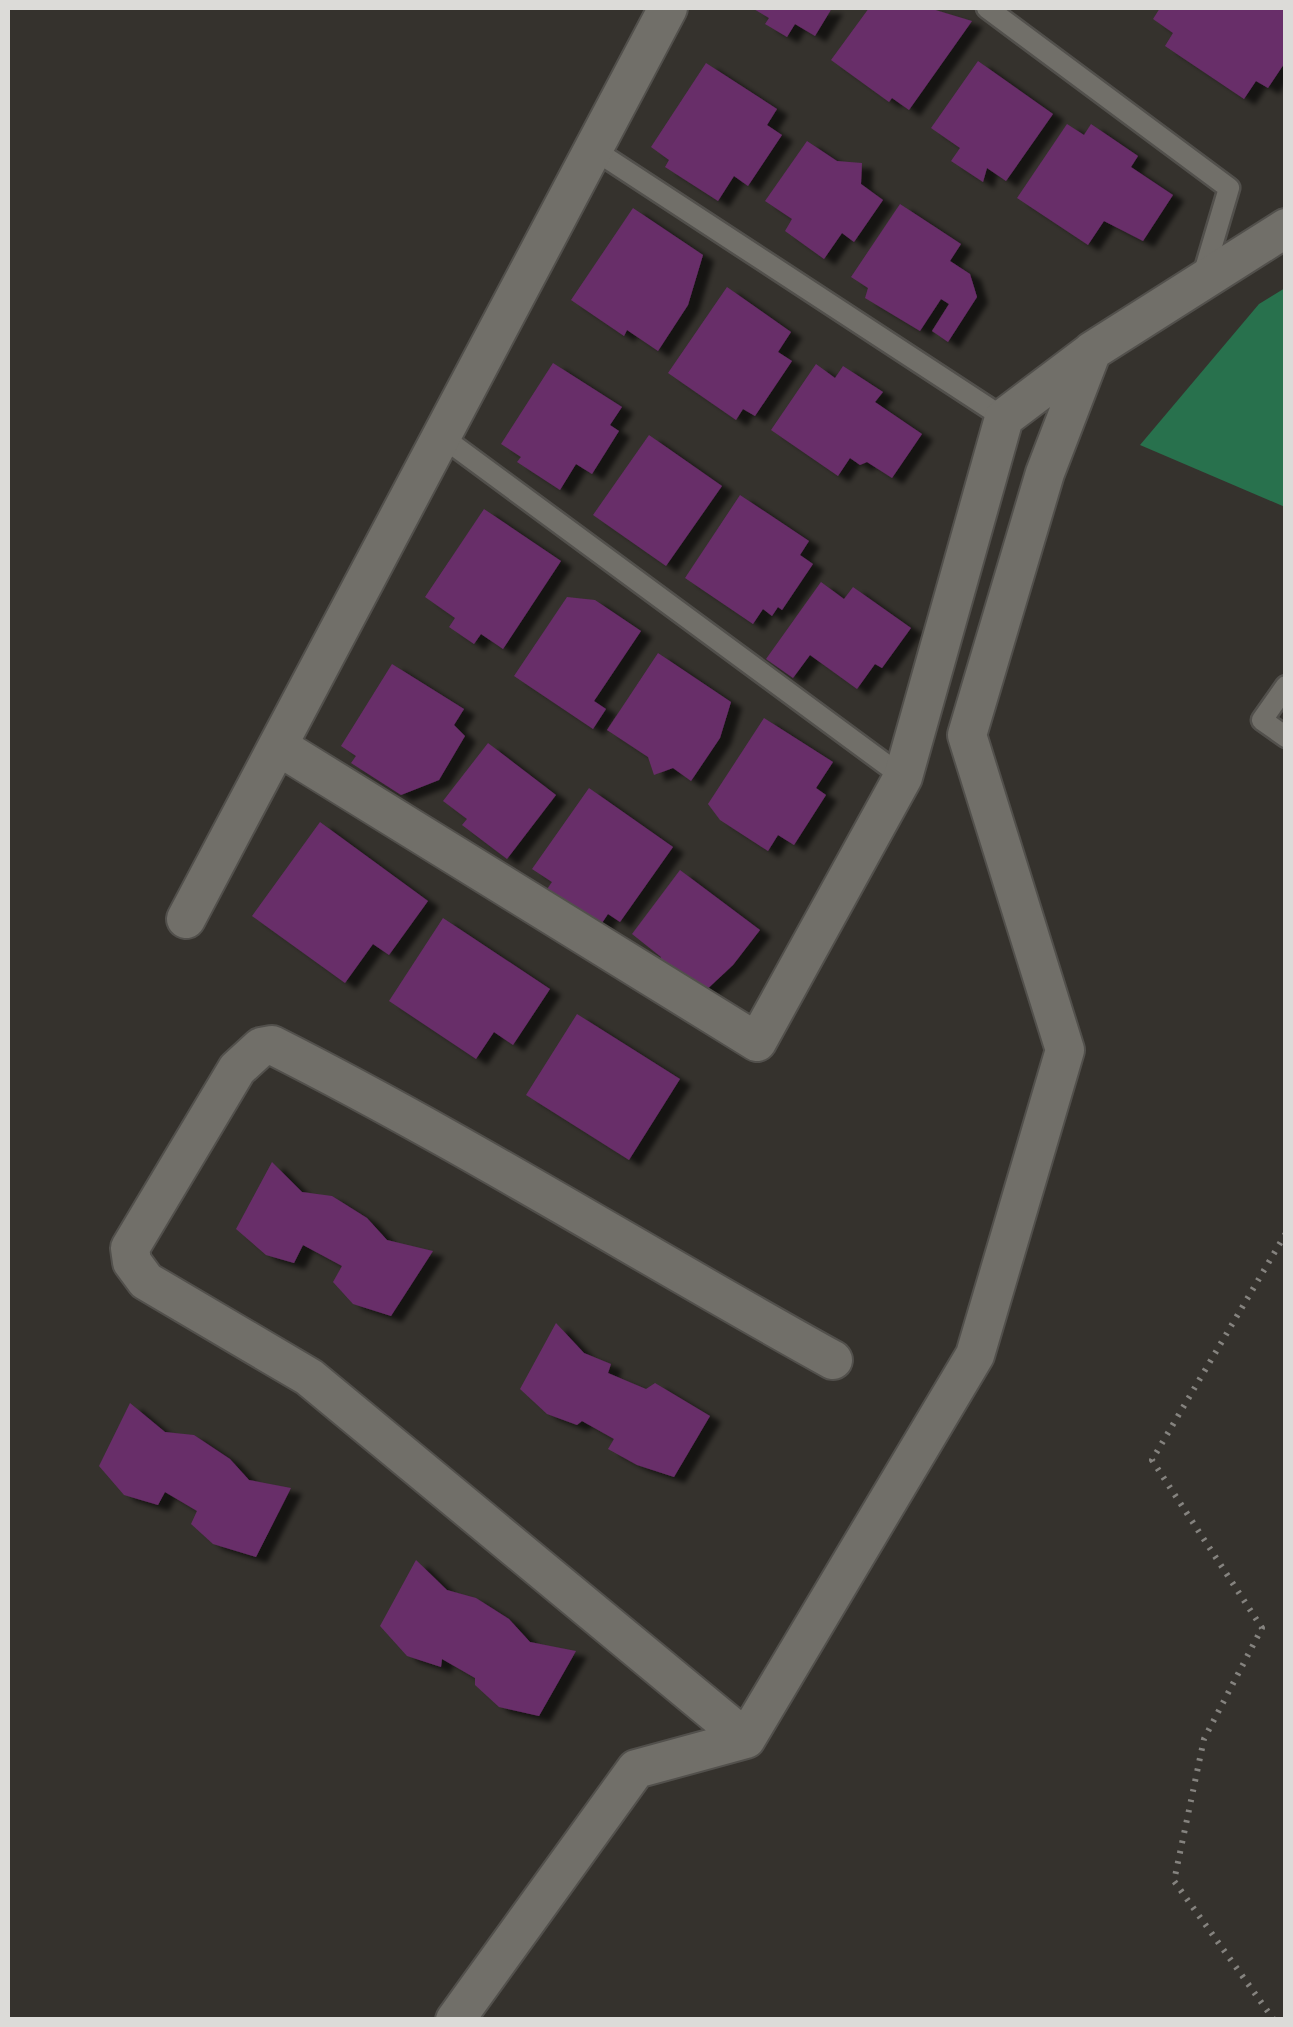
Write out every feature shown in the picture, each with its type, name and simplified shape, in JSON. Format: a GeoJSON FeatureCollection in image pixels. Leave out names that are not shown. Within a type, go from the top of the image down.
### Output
{"type":"FeatureCollection","features":[{"type":"Feature","properties":{"kind":"street"},"geometry":{"type":"LineString","coordinates":[[186,919],[668,8]]}},
{"type":"Feature","properties":{"kind":"street"},"geometry":{"type":"LineString","coordinates":[[278,746],[757,1042],[903,776],[1004,418],[1092,351],[1286,228]]}},
{"type":"Feature","properties":{"kind":"street"},"geometry":{"type":"LineString","coordinates":[[455,2020],[636,1769],[746,1739],[975,1355],[1065,1050],[966,735],[1044,473],[1092,351]]}},
{"type":"Feature","properties":{"kind":"street"},"geometry":{"type":"LineString","coordinates":[[746,1739],[310,1378],[146,1281],[132,1262],[130,1248],[237,1069],[262,1047],[272,1045],[447,1138],[530,1189],[636,1246],[705,1291],[833,1360]]}},
{"type":"Feature","properties":{"kind":"lane"},"geometry":{"type":"LineString","coordinates":[[987,8],[1229,188],[1202,281]]}},
{"type":"Feature","properties":{"kind":"lane"},"geometry":{"type":"LineString","coordinates":[[593,149],[1004,418]]}},
{"type":"Feature","properties":{"kind":"lane"},"geometry":{"type":"LineString","coordinates":[[442,436],[903,776]]}},
{"type":"Feature","properties":{"kind":"lane"},"geometry":{"type":"LineString","coordinates":[[1286,686],[1262,720],[1286,737]]}},
{"type":"Feature","properties":{"kind":"path"},"geometry":{"type":"LineString","coordinates":[[1274,2020],[1174,1881],[1204,1738],[1262,1628],[1152,1460],[1286,1232]]}},
{"type":"Feature","properties":{"kind":"green space"},"geometry":{"type":"Polygon","coordinates":[[[1285,288],[1285,507],[1140,445],[1259,304],[1285,288]]]}},
{"type":"Feature","properties":{"kind":"building"},"geometry":{"type":"Polygon","coordinates":[[[752,8],[832,8],[815,36],[795,24],[787,37],[765,24],[769,18],[752,8]]]}},
{"type":"Feature","properties":{"kind":"building"},"geometry":{"type":"Polygon","coordinates":[[[869,8],[929,8],[972,21],[909,110],[892,98],[889,102],[831,60],[869,8]]]}},
{"type":"Feature","properties":{"kind":"building"},"geometry":{"type":"Polygon","coordinates":[[[1160,8],[1286,8],[1286,61],[1268,88],[1256,81],[1244,99],[1165,46],[1173,33],[1153,19],[1160,8]]]}},
{"type":"Feature","properties":{"kind":"building"},"geometry":{"type":"Polygon","coordinates":[[[978,61],[1053,114],[1006,181],[987,168],[983,182],[951,161],[960,148],[931,128],[978,61]]]}},
{"type":"Feature","properties":{"kind":"building"},"geometry":{"type":"Polygon","coordinates":[[[706,63],[777,109],[767,125],[782,135],[748,186],[734,176],[718,201],[665,167],[669,160],[651,147],[706,63]]]}},
{"type":"Feature","properties":{"kind":"building"},"geometry":{"type":"Polygon","coordinates":[[[1067,124],[1084,135],[1091,124],[1138,156],[1131,167],[1173,195],[1143,241],[1104,221],[1088,245],[1017,198],[1067,124]]]}},
{"type":"Feature","properties":{"kind":"building"},"geometry":{"type":"Polygon","coordinates":[[[807,141],[837,161],[862,163],[861,184],[883,200],[854,242],[842,233],[824,259],[785,231],[792,219],[765,201],[807,141]]]}},
{"type":"Feature","properties":{"kind":"building"},"geometry":{"type":"Polygon","coordinates":[[[900,204],[961,244],[950,261],[970,274],[977,297],[948,342],[932,331],[949,304],[941,299],[920,331],[865,298],[868,288],[851,277],[900,204]]]}},
{"type":"Feature","properties":{"kind":"building"},"geometry":{"type":"Polygon","coordinates":[[[633,208],[703,255],[688,305],[658,351],[627,330],[624,336],[571,300],[633,208]]]}},
{"type":"Feature","properties":{"kind":"building"},"geometry":{"type":"Polygon","coordinates":[[[727,287],[791,332],[778,352],[792,361],[755,416],[743,409],[736,420],[668,373],[727,287]]]}},
{"type":"Feature","properties":{"kind":"building"},"geometry":{"type":"Polygon","coordinates":[[[553,363],[622,407],[610,425],[619,431],[592,474],[576,464],[560,490],[517,462],[521,457],[501,444],[553,363]]]}},
{"type":"Feature","properties":{"kind":"building"},"geometry":{"type":"Polygon","coordinates":[[[816,364],[835,378],[843,366],[883,392],[875,402],[922,434],[892,478],[867,462],[860,465],[850,458],[838,476],[771,430],[816,364]]]}},
{"type":"Feature","properties":{"kind":"building"},"geometry":{"type":"Polygon","coordinates":[[[649,435],[722,486],[666,566],[593,515],[649,435]]]}},
{"type":"Feature","properties":{"kind":"building"},"geometry":{"type":"Polygon","coordinates":[[[740,495],[809,541],[800,555],[813,564],[782,610],[778,607],[772,616],[763,609],[753,624],[685,578],[740,495]]]}},
{"type":"Feature","properties":{"kind":"building"},"geometry":{"type":"Polygon","coordinates":[[[484,509],[561,561],[503,649],[481,634],[474,644],[449,627],[455,618],[425,597],[484,509]]]}},
{"type":"Feature","properties":{"kind":"building"},"geometry":{"type":"Polygon","coordinates":[[[821,582],[844,599],[853,587],[911,628],[882,668],[875,664],[857,689],[810,655],[793,678],[766,659],[821,582]]]}},
{"type":"Feature","properties":{"kind":"building"},"geometry":{"type":"Polygon","coordinates":[[[567,597],[595,600],[641,631],[594,701],[606,709],[593,729],[514,676],[567,597]]]}},
{"type":"Feature","properties":{"kind":"building"},"geometry":{"type":"Polygon","coordinates":[[[658,653],[731,702],[720,738],[691,781],[673,768],[654,775],[648,757],[607,730],[658,653]]]}},
{"type":"Feature","properties":{"kind":"building"},"geometry":{"type":"Polygon","coordinates":[[[392,664],[464,709],[454,725],[465,736],[439,780],[401,795],[351,763],[356,756],[341,746],[392,664]]]}},
{"type":"Feature","properties":{"kind":"building"},"geometry":{"type":"Polygon","coordinates":[[[764,718],[833,762],[816,788],[826,795],[794,845],[778,835],[768,851],[720,820],[708,804],[764,718]]]}},
{"type":"Feature","properties":{"kind":"building"},"geometry":{"type":"Polygon","coordinates":[[[488,743],[556,795],[507,859],[462,825],[467,819],[443,801],[488,743]]]}},
{"type":"Feature","properties":{"kind":"building"},"geometry":{"type":"Polygon","coordinates":[[[589,788],[673,847],[620,922],[608,914],[598,929],[545,892],[552,882],[532,869],[589,788]]]}},
{"type":"Feature","properties":{"kind":"building"},"geometry":{"type":"Polygon","coordinates":[[[320,822],[428,901],[389,955],[373,944],[345,983],[252,916],[320,822]]]}},
{"type":"Feature","properties":{"kind":"building"},"geometry":{"type":"Polygon","coordinates":[[[680,870],[760,930],[733,965],[702,994],[658,967],[661,957],[632,934],[680,870]]]}},
{"type":"Feature","properties":{"kind":"building"},"geometry":{"type":"Polygon","coordinates":[[[443,918],[550,989],[513,1045],[494,1032],[476,1059],[389,1001],[443,918]]]}},
{"type":"Feature","properties":{"kind":"building"},"geometry":{"type":"Polygon","coordinates":[[[577,1014],[680,1079],[629,1160],[526,1095],[577,1014]]]}},
{"type":"Feature","properties":{"kind":"building"},"geometry":{"type":"Polygon","coordinates":[[[272,1162],[302,1192],[332,1196],[367,1218],[387,1240],[433,1251],[391,1316],[353,1304],[333,1282],[342,1266],[303,1245],[294,1263],[266,1255],[236,1229],[272,1162]]]}},
{"type":"Feature","properties":{"kind":"building"},"geometry":{"type":"Polygon","coordinates":[[[556,1323],[584,1353],[611,1364],[608,1373],[646,1389],[655,1383],[710,1416],[674,1477],[637,1465],[608,1449],[614,1439],[582,1421],[577,1425],[547,1414],[520,1389],[556,1323]]]}},
{"type":"Feature","properties":{"kind":"building"},"geometry":{"type":"Polygon","coordinates":[[[130,1403],[165,1432],[194,1435],[230,1459],[249,1480],[291,1488],[256,1557],[213,1544],[191,1524],[197,1511],[165,1492],[158,1505],[124,1495],[99,1466],[130,1403]]]}},
{"type":"Feature","properties":{"kind":"building"},"geometry":{"type":"Polygon","coordinates":[[[416,1560],[447,1590],[476,1598],[509,1619],[530,1642],[576,1651],[539,1716],[499,1707],[475,1685],[475,1678],[442,1659],[441,1667],[407,1656],[380,1626],[416,1560]]]}}]}
